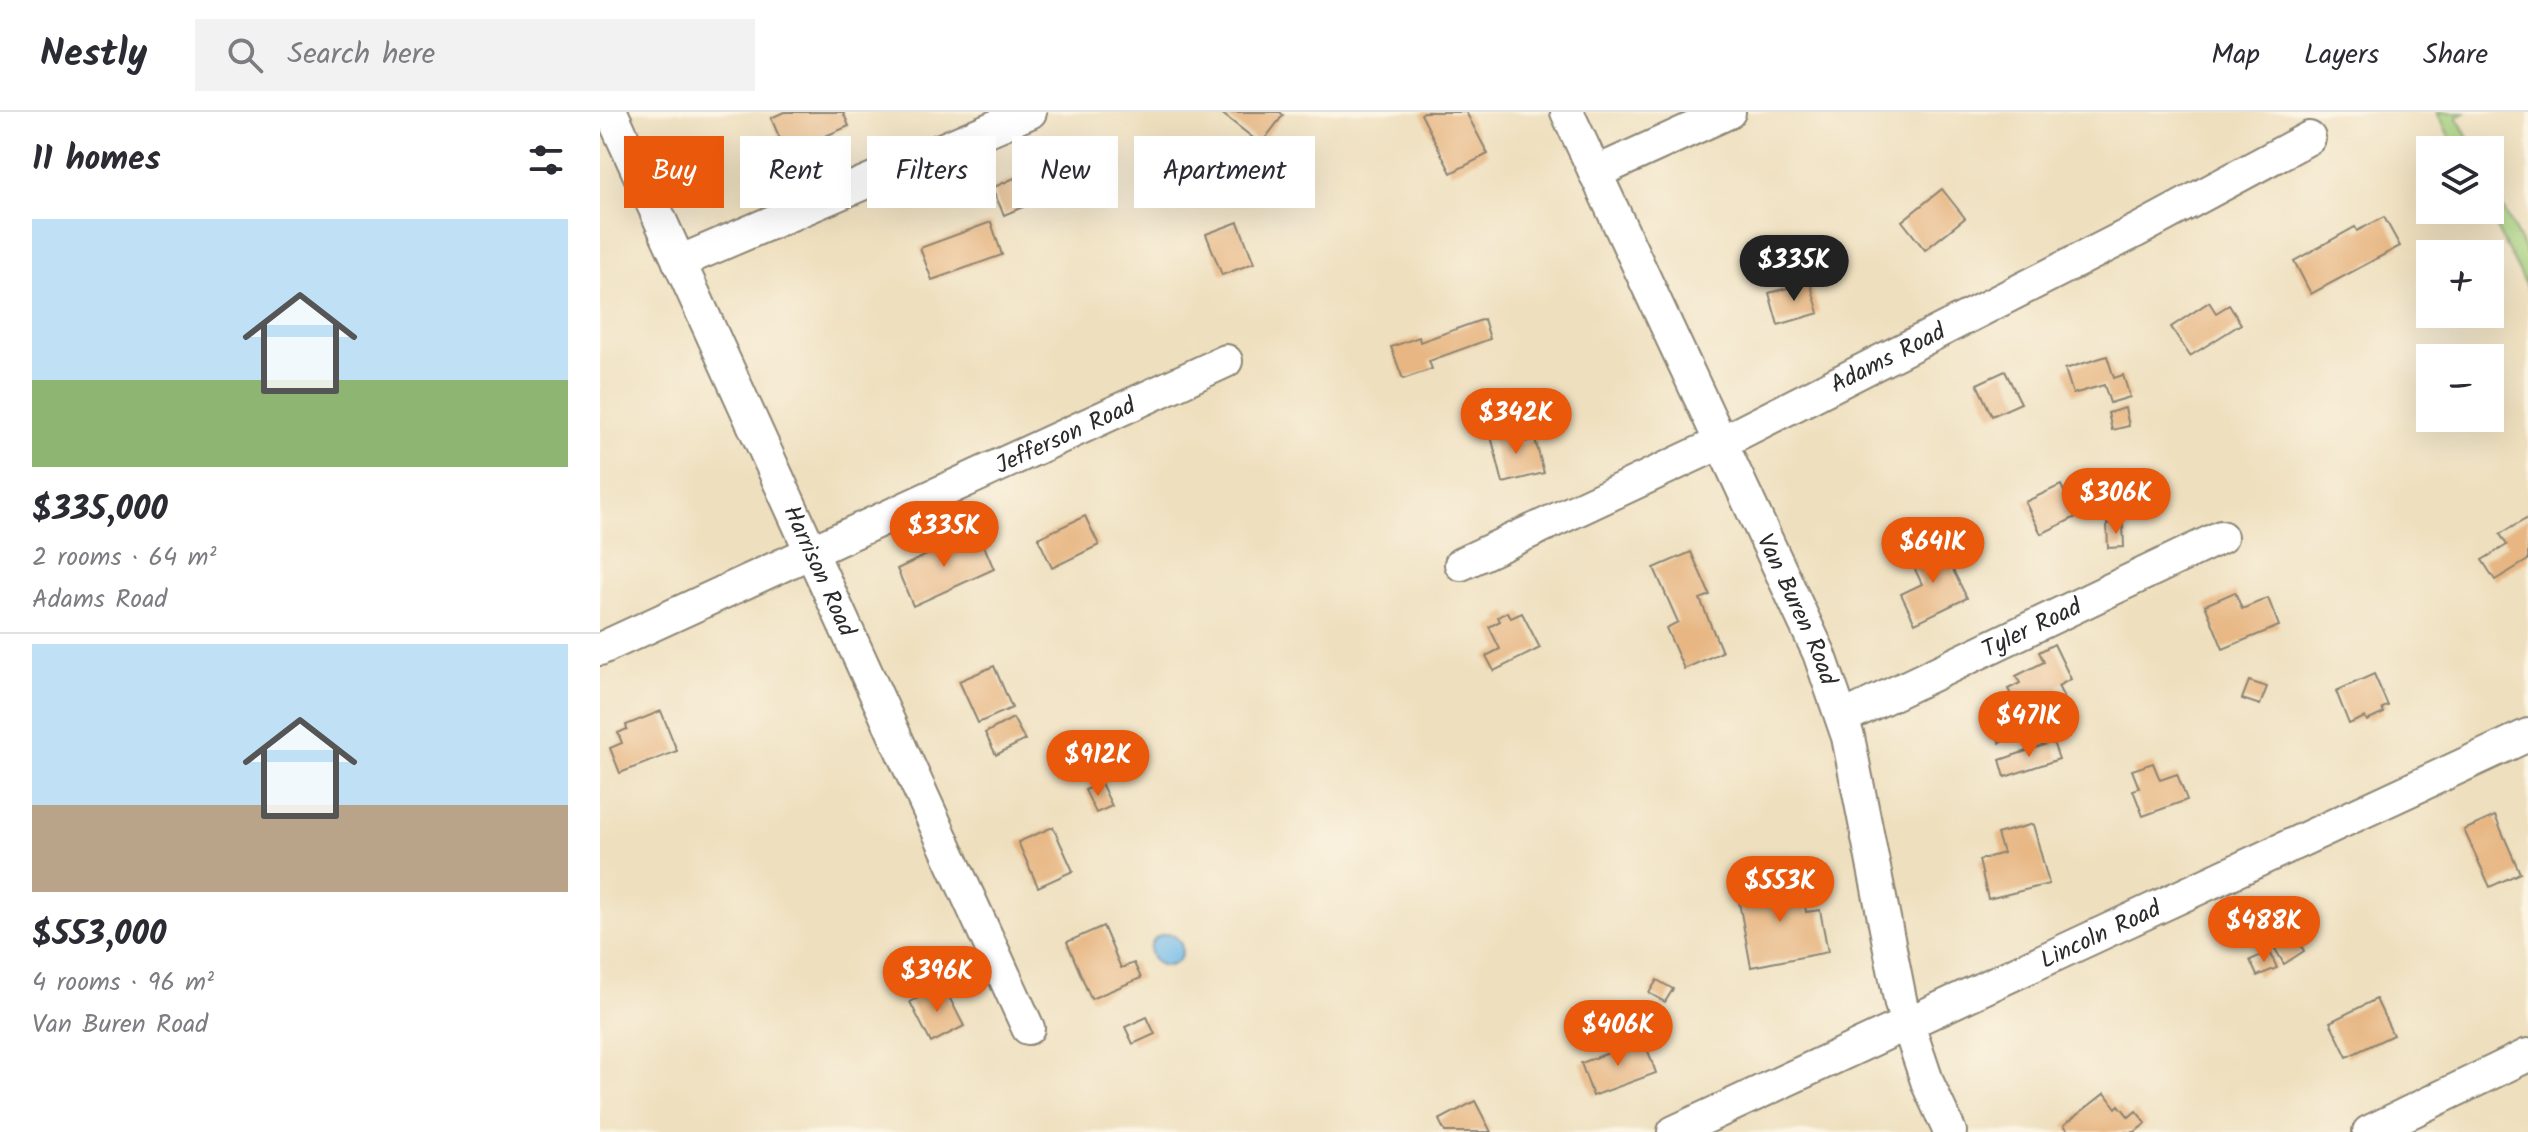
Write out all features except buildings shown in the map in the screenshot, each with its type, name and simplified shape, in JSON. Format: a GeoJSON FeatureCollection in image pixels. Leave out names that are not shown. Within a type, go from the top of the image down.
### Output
{"type":"FeatureCollection","features":[{"type":"Feature","properties":{"kind":"street","name":"Harrison Road"},"geometry":{"type":"LineString","coordinates":[[611,112],[1028,1028]]}},
{"type":"Feature","properties":{"kind":"street"},"geometry":{"type":"LineString","coordinates":[[679,262],[1030,112]]}},
{"type":"Feature","properties":{"kind":"street","name":"Van Buren Road"},"geometry":{"type":"LineString","coordinates":[[1567,112],[1819,653],[1848,737],[1901,1004],[1928,1084],[1950,1132]]}},
{"type":"Feature","properties":{"kind":"street"},"geometry":{"type":"LineString","coordinates":[[1595,173],[1729,112]]}},
{"type":"Feature","properties":{"kind":"street","name":"Adams Road"},"geometry":{"type":"LineString","coordinates":[[1461,564],[1720,443],[2138,230],[2309,138]]}},
{"type":"Feature","properties":{"kind":"street","name":"Jefferson Road"},"geometry":{"type":"LineString","coordinates":[[600,649],[1226,361]]}},
{"type":"Feature","properties":{"kind":"street","name":"Tyler Road"},"geometry":{"type":"LineString","coordinates":[[1842,718],[2221,537]]}},
{"type":"Feature","properties":{"kind":"street","name":"Lincoln Road"},"geometry":{"type":"LineString","coordinates":[[1674,1132],[2528,735]]}},
{"type":"Feature","properties":{"kind":"street"},"geometry":{"type":"LineString","coordinates":[[2369,1132],[2528,1055]]}},
{"type":"Feature","properties":{"kind":"green space"},"geometry":{"type":"Polygon","coordinates":[[[2437,112],[2466,112],[2457,117],[2467,136],[2449,136],[2437,112]]]}},
{"type":"Feature","properties":{"kind":"green space"},"geometry":{"type":"Polygon","coordinates":[[[2504,210],[2528,257],[2528,289],[2504,240],[2494,224],[2504,224],[2504,210]]]}},
{"type":"Feature","properties":{"kind":"water"},"geometry":{"type":"Polygon","coordinates":[[[1166,934],[1178,938],[1182,950],[1178,962],[1166,966],[1154,962],[1150,950],[1154,938],[1166,934]]]}}]}
